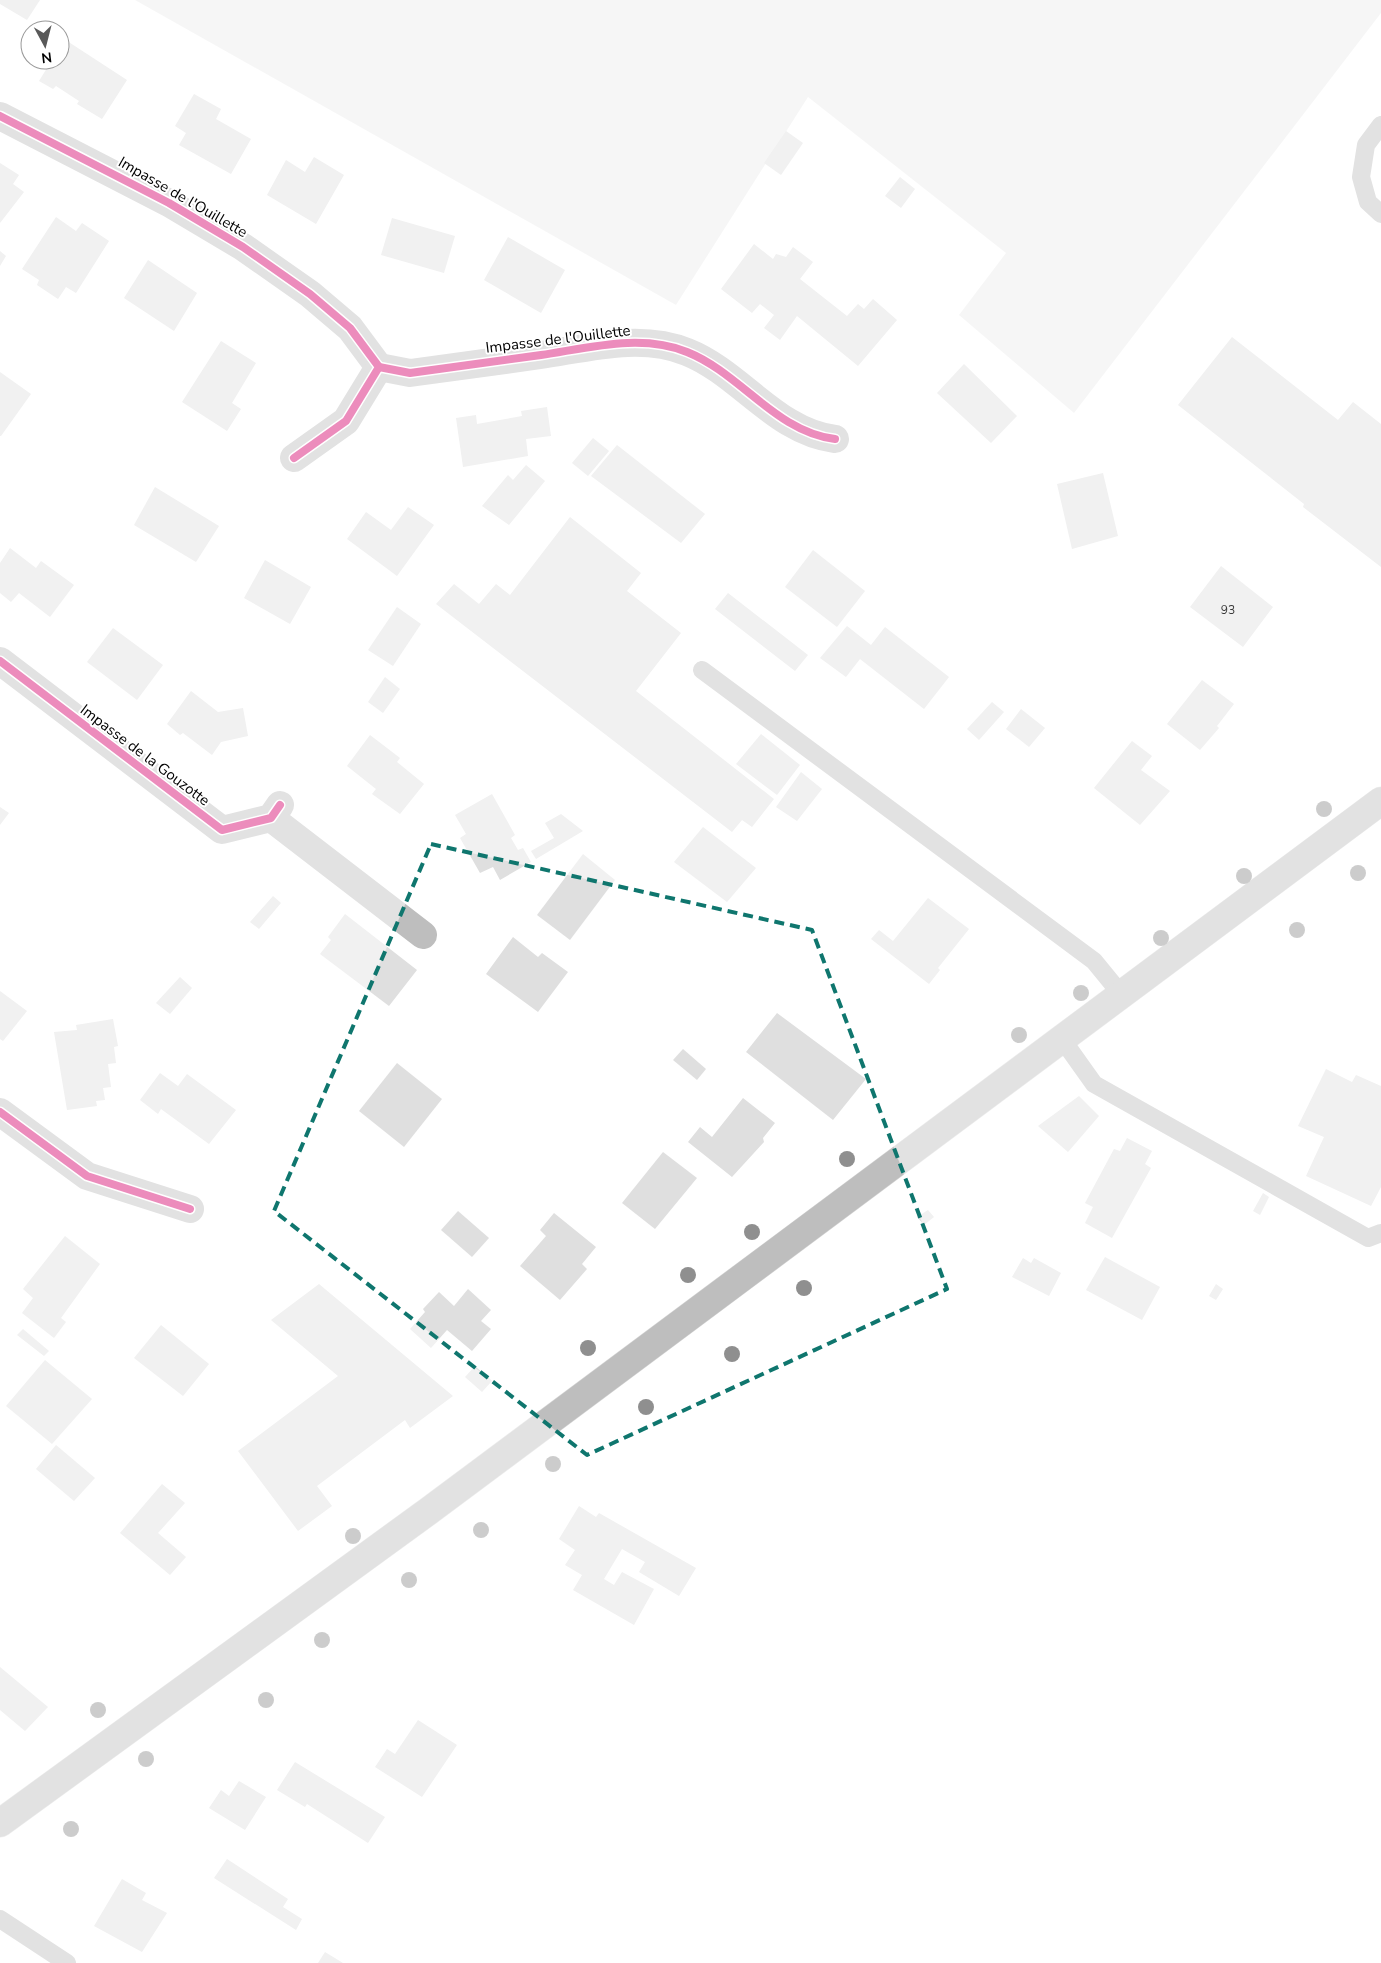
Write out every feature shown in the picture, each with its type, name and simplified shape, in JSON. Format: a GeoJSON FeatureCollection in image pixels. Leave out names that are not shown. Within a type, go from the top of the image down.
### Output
{"type":"FeatureCollection","features":[{"type":"Feature","properties":{"kind":"street","name":"Impasse de l'Ouillette"},"geometry":{"type":"LineString","coordinates":[[0,116],[169,203],[243,247],[310,294],[350,328],[380,367],[410,373],[620,344],[656,343],[688,352],[715,368],[802,432],[835,439]]}},
{"type":"Feature","properties":{"kind":"street"},"geometry":{"type":"LineString","coordinates":[[294,458],[346,421],[380,367]]}},
{"type":"Feature","properties":{"kind":"street","name":"Impasse de la Gouzotte"},"geometry":{"type":"LineString","coordinates":[[0,661],[222,830],[275,811],[423,935]]}},
{"type":"Feature","properties":{"kind":"street"},"geometry":{"type":"LineString","coordinates":[[0,1823],[438,1504],[1381,801]]}},
{"type":"Feature","properties":{"kind":"street"},"geometry":{"type":"LineString","coordinates":[[0,1112],[86,1176],[190,1209]]}},
{"type":"Feature","properties":{"kind":"lane"},"geometry":{"type":"LineString","coordinates":[[1381,125],[1366,145],[1361,177],[1368,202],[1381,214]]}},
{"type":"Feature","properties":{"kind":"lane"},"geometry":{"type":"LineString","coordinates":[[702,670],[1094,961],[1121,994]]}},
{"type":"Feature","properties":{"kind":"lane"},"geometry":{"type":"LineString","coordinates":[[1062,1039],[1094,1084],[1368,1238],[1381,1233]]}},
{"type":"Feature","properties":{"kind":"lane"},"geometry":{"type":"LineString","coordinates":[[0,1919],[67,1963]]}},
{"type":"Feature","properties":{"kind":"highlighted area"},"geometry":{"type":"Polygon","coordinates":[[[431,844],[812,930],[947,1289],[587,1455],[274,1211],[431,844]]]}},
{"type":"Feature","properties":{"kind":"shaded area"},"geometry":{"type":"Polygon","coordinates":[[[135,0],[1381,0],[1381,13],[1074,413],[959,315],[1006,253],[808,97],[676,305],[135,0]]]}},
{"type":"Feature","properties":{"kind":"building"},"geometry":{"type":"Polygon","coordinates":[[[0,0],[40,0],[27,20],[0,4],[0,0]]]}},
{"type":"Feature","properties":{"kind":"building"},"geometry":{"type":"Polygon","coordinates":[[[70,43],[127,80],[102,119],[77,104],[79,101],[56,86],[53,89],[39,81],[46,70],[70,70],[70,43]]]}},
{"type":"Feature","properties":{"kind":"building"},"geometry":{"type":"Polygon","coordinates":[[[194,94],[221,109],[216,119],[251,139],[231,174],[179,145],[186,133],[175,126],[194,94]]]}},
{"type":"Feature","properties":{"kind":"building"},"geometry":{"type":"Polygon","coordinates":[[[786,131],[803,143],[781,175],[764,163],[786,131]]]}},
{"type":"Feature","properties":{"kind":"building"},"geometry":{"type":"Polygon","coordinates":[[[314,157],[344,175],[316,224],[267,195],[286,160],[305,172],[314,157]]]}},
{"type":"Feature","properties":{"kind":"building"},"geometry":{"type":"Polygon","coordinates":[[[0,163],[19,175],[13,184],[24,192],[0,223],[0,163]]]}},
{"type":"Feature","properties":{"kind":"building"},"geometry":{"type":"Polygon","coordinates":[[[900,177],[915,189],[901,208],[885,196],[900,177]]]}},
{"type":"Feature","properties":{"kind":"building"},"geometry":{"type":"Polygon","coordinates":[[[56,217],[76,231],[82,223],[109,241],[76,293],[66,287],[58,299],[37,285],[39,280],[22,269],[56,217]]]}},
{"type":"Feature","properties":{"kind":"building"},"geometry":{"type":"Polygon","coordinates":[[[392,218],[455,236],[444,273],[381,255],[392,218]]]}},
{"type":"Feature","properties":{"kind":"building"},"geometry":{"type":"Polygon","coordinates":[[[508,237],[565,270],[541,313],[484,280],[508,237]]]}},
{"type":"Feature","properties":{"kind":"building"},"geometry":{"type":"Polygon","coordinates":[[[754,244],[773,259],[776,254],[786,257],[793,247],[813,262],[800,279],[847,316],[858,304],[864,309],[873,299],[897,320],[858,366],[797,316],[780,340],[764,328],[774,315],[760,304],[752,313],[721,289],[754,244]]]}},
{"type":"Feature","properties":{"kind":"building"},"geometry":{"type":"Polygon","coordinates":[[[0,251],[6,256],[0,266],[0,251]]]}},
{"type":"Feature","properties":{"kind":"building"},"geometry":{"type":"Polygon","coordinates":[[[148,260],[197,293],[174,331],[124,298],[148,260]]]}},
{"type":"Feature","properties":{"kind":"building"},"geometry":{"type":"Polygon","coordinates":[[[1232,337],[1338,420],[1353,402],[1381,424],[1381,567],[1303,507],[1304,504],[1178,405],[1232,337]]]}},
{"type":"Feature","properties":{"kind":"building"},"geometry":{"type":"Polygon","coordinates":[[[221,341],[256,363],[232,403],[241,409],[227,431],[182,402],[221,341]]]}},
{"type":"Feature","properties":{"kind":"building"},"geometry":{"type":"Polygon","coordinates":[[[964,364],[1017,416],[991,443],[937,393],[964,364]]]}},
{"type":"Feature","properties":{"kind":"building"},"geometry":{"type":"Polygon","coordinates":[[[0,372],[31,394],[1,436],[0,436],[0,372]]]}},
{"type":"Feature","properties":{"kind":"building"},"geometry":{"type":"Polygon","coordinates":[[[547,407],[551,436],[526,439],[528,456],[463,467],[456,418],[476,415],[477,424],[522,416],[521,411],[547,407]]]}},
{"type":"Feature","properties":{"kind":"building"},"geometry":{"type":"Polygon","coordinates":[[[593,438],[609,451],[588,476],[572,463],[593,438]]]}},
{"type":"Feature","properties":{"kind":"building"},"geometry":{"type":"Polygon","coordinates":[[[617,445],[705,514],[681,543],[591,476],[617,445]]]}},
{"type":"Feature","properties":{"kind":"building"},"geometry":{"type":"Polygon","coordinates":[[[526,465],[545,481],[509,525],[482,506],[508,475],[513,480],[526,465]]]}},
{"type":"Feature","properties":{"kind":"building"},"geometry":{"type":"Polygon","coordinates":[[[1103,473],[1118,536],[1072,549],[1057,484],[1103,473]]]}},
{"type":"Feature","properties":{"kind":"building"},"geometry":{"type":"Polygon","coordinates":[[[155,487],[219,526],[196,562],[134,525],[155,487]]]}},
{"type":"Feature","properties":{"kind":"building"},"geometry":{"type":"Polygon","coordinates":[[[408,507],[434,525],[397,576],[347,539],[366,512],[391,530],[408,507]]]}},
{"type":"Feature","properties":{"kind":"building"},"geometry":{"type":"Polygon","coordinates":[[[570,517],[641,573],[627,591],[681,633],[636,691],[774,799],[752,827],[742,820],[732,832],[436,604],[454,584],[479,604],[496,584],[510,595],[570,517]]]}},
{"type":"Feature","properties":{"kind":"building"},"geometry":{"type":"Polygon","coordinates":[[[10,548],[36,568],[41,561],[74,585],[50,617],[19,593],[11,602],[0,593],[0,563],[10,548]]]}},
{"type":"Feature","properties":{"kind":"building"},"geometry":{"type":"Polygon","coordinates":[[[813,550],[865,591],[837,627],[785,587],[813,550]]]}},
{"type":"Feature","properties":{"kind":"building"},"geometry":{"type":"Polygon","coordinates":[[[265,560],[311,587],[290,624],[244,598],[265,560]]]}},
{"type":"Feature","properties":{"kind":"building"},"geometry":{"type":"Polygon","coordinates":[[[1221,566],[1273,607],[1243,647],[1190,607],[1221,566]]]}},
{"type":"Feature","properties":{"kind":"building"},"geometry":{"type":"Polygon","coordinates":[[[728,593],[808,655],[795,671],[715,609],[728,593]]]}},
{"type":"Feature","properties":{"kind":"building"},"geometry":{"type":"Polygon","coordinates":[[[397,607],[421,624],[393,666],[368,650],[397,607]]]}},
{"type":"Feature","properties":{"kind":"building"},"geometry":{"type":"Polygon","coordinates":[[[847,626],[871,645],[885,627],[949,677],[924,709],[860,659],[846,677],[820,658],[847,626]]]}},
{"type":"Feature","properties":{"kind":"building"},"geometry":{"type":"Polygon","coordinates":[[[113,628],[163,665],[137,700],[87,662],[113,628]]]}},
{"type":"Feature","properties":{"kind":"building"},"geometry":{"type":"Polygon","coordinates":[[[385,677],[400,689],[383,713],[368,702],[385,677]]]}},
{"type":"Feature","properties":{"kind":"building"},"geometry":{"type":"Polygon","coordinates":[[[1202,680],[1234,704],[1217,726],[1219,728],[1200,750],[1167,724],[1202,680]]]}},
{"type":"Feature","properties":{"kind":"building"},"geometry":{"type":"Polygon","coordinates":[[[191,691],[218,712],[243,708],[248,736],[221,742],[212,755],[183,733],[180,735],[167,724],[191,691]]]}},
{"type":"Feature","properties":{"kind":"building"},"geometry":{"type":"Polygon","coordinates":[[[992,702],[1004,712],[979,740],[967,729],[992,702]]]}},
{"type":"Feature","properties":{"kind":"building"},"geometry":{"type":"Polygon","coordinates":[[[1021,709],[1045,728],[1029,747],[1006,729],[1021,709]]]}},
{"type":"Feature","properties":{"kind":"building"},"geometry":{"type":"Polygon","coordinates":[[[761,734],[800,765],[777,795],[736,764],[761,734]]]}},
{"type":"Feature","properties":{"kind":"building"},"geometry":{"type":"Polygon","coordinates":[[[370,735],[400,758],[397,762],[424,784],[400,814],[372,794],[376,789],[347,766],[370,735]]]}},
{"type":"Feature","properties":{"kind":"building"},"geometry":{"type":"Polygon","coordinates":[[[1132,741],[1152,756],[1141,770],[1170,791],[1140,825],[1094,788],[1132,741]]]}},
{"type":"Feature","properties":{"kind":"building"},"geometry":{"type":"Polygon","coordinates":[[[801,772],[822,789],[797,821],[776,807],[801,772]]]}},
{"type":"Feature","properties":{"kind":"building"},"geometry":{"type":"Polygon","coordinates":[[[492,794],[515,835],[511,838],[518,850],[523,848],[531,862],[500,880],[493,867],[480,873],[460,838],[466,834],[455,815],[492,794]]]}},
{"type":"Feature","properties":{"kind":"building"},"geometry":{"type":"Polygon","coordinates":[[[0,807],[9,813],[0,825],[0,807]]]}},
{"type":"Feature","properties":{"kind":"building"},"geometry":{"type":"Polygon","coordinates":[[[561,814],[583,831],[536,859],[531,851],[554,838],[545,823],[561,814]]]}},
{"type":"Feature","properties":{"kind":"building"},"geometry":{"type":"Polygon","coordinates":[[[703,827],[756,868],[727,902],[674,862],[703,827]]]}},
{"type":"Feature","properties":{"kind":"building"},"geometry":{"type":"Polygon","coordinates":[[[583,854],[615,880],[570,940],[537,915],[583,854]]]}},
{"type":"Feature","properties":{"kind":"building"},"geometry":{"type":"Polygon","coordinates":[[[273,896],[281,903],[259,929],[250,922],[273,896]]]}},
{"type":"Feature","properties":{"kind":"building"},"geometry":{"type":"Polygon","coordinates":[[[928,898],[969,929],[938,968],[940,970],[929,984],[871,939],[879,930],[893,941],[928,898]]]}},
{"type":"Feature","properties":{"kind":"building"},"geometry":{"type":"Polygon","coordinates":[[[345,914],[417,970],[389,1006],[320,954],[331,940],[328,937],[345,914]]]}},
{"type":"Feature","properties":{"kind":"building"},"geometry":{"type":"Polygon","coordinates":[[[513,937],[538,957],[542,953],[568,972],[538,1012],[486,974],[513,937]]]}},
{"type":"Feature","properties":{"kind":"building"},"geometry":{"type":"Polygon","coordinates":[[[180,977],[192,988],[170,1014],[156,1003],[180,977]]]}},
{"type":"Feature","properties":{"kind":"building"},"geometry":{"type":"Polygon","coordinates":[[[0,991],[27,1011],[3,1041],[0,1039],[0,991]]]}},
{"type":"Feature","properties":{"kind":"building"},"geometry":{"type":"Polygon","coordinates":[[[777,1013],[866,1079],[833,1120],[746,1052],[777,1013]]]}},
{"type":"Feature","properties":{"kind":"building"},"geometry":{"type":"Polygon","coordinates":[[[113,1019],[118,1046],[114,1047],[116,1063],[108,1064],[111,1087],[103,1088],[105,1100],[96,1101],[97,1106],[67,1110],[54,1032],[77,1030],[76,1025],[113,1019]]]}},
{"type":"Feature","properties":{"kind":"building"},"geometry":{"type":"Polygon","coordinates":[[[683,1049],[706,1069],[697,1080],[673,1060],[683,1049]]]}},
{"type":"Feature","properties":{"kind":"building"},"geometry":{"type":"Polygon","coordinates":[[[397,1063],[442,1099],[404,1147],[359,1111],[397,1063]]]}},
{"type":"Feature","properties":{"kind":"building"},"geometry":{"type":"Polygon","coordinates":[[[1326,1069],[1352,1082],[1356,1075],[1381,1086],[1381,1187],[1371,1206],[1306,1176],[1324,1137],[1298,1126],[1326,1069]]]}},
{"type":"Feature","properties":{"kind":"building"},"geometry":{"type":"Polygon","coordinates":[[[160,1073],[178,1086],[187,1074],[236,1110],[209,1144],[161,1109],[158,1114],[140,1100],[160,1073]]]}},
{"type":"Feature","properties":{"kind":"building"},"geometry":{"type":"Polygon","coordinates":[[[1079,1096],[1099,1116],[1068,1152],[1038,1126],[1079,1096]]]}},
{"type":"Feature","properties":{"kind":"building"},"geometry":{"type":"Polygon","coordinates":[[[743,1098],[775,1123],[763,1138],[764,1142],[732,1177],[688,1142],[700,1127],[712,1137],[743,1098]]]}},
{"type":"Feature","properties":{"kind":"building"},"geometry":{"type":"Polygon","coordinates":[[[1127,1138],[1152,1151],[1145,1164],[1151,1168],[1112,1238],[1085,1223],[1093,1207],[1085,1203],[1114,1149],[1120,1151],[1127,1138]]]}},
{"type":"Feature","properties":{"kind":"building"},"geometry":{"type":"Polygon","coordinates":[[[663,1152],[697,1178],[655,1229],[622,1203],[663,1152]]]}},
{"type":"Feature","properties":{"kind":"building"},"geometry":{"type":"Polygon","coordinates":[[[1263,1193],[1269,1197],[1260,1215],[1253,1211],[1263,1193]]]}},
{"type":"Feature","properties":{"kind":"building"},"geometry":{"type":"Polygon","coordinates":[[[928,1210],[934,1217],[924,1225],[917,1217],[928,1210]]]}},
{"type":"Feature","properties":{"kind":"building"},"geometry":{"type":"Polygon","coordinates":[[[458,1211],[489,1238],[472,1257],[441,1230],[458,1211]]]}},
{"type":"Feature","properties":{"kind":"building"},"geometry":{"type":"Polygon","coordinates":[[[554,1213],[596,1247],[582,1264],[587,1269],[560,1300],[520,1266],[546,1236],[540,1230],[554,1213]]]}},
{"type":"Feature","properties":{"kind":"building"},"geometry":{"type":"Polygon","coordinates":[[[65,1236],[100,1264],[61,1318],[66,1322],[54,1338],[22,1313],[33,1298],[23,1289],[65,1236]]]}},
{"type":"Feature","properties":{"kind":"building"},"geometry":{"type":"Polygon","coordinates":[[[1105,1257],[1160,1287],[1142,1320],[1086,1290],[1105,1257]]]}},
{"type":"Feature","properties":{"kind":"building"},"geometry":{"type":"Polygon","coordinates":[[[1023,1258],[1031,1263],[1034,1258],[1061,1273],[1049,1296],[1012,1277],[1023,1258]]]}},
{"type":"Feature","properties":{"kind":"building"},"geometry":{"type":"Polygon","coordinates":[[[319,1284],[453,1396],[410,1428],[405,1420],[317,1486],[332,1506],[298,1531],[238,1451],[338,1376],[271,1320],[319,1284]]]}},
{"type":"Feature","properties":{"kind":"building"},"geometry":{"type":"Polygon","coordinates":[[[1216,1284],[1223,1289],[1216,1300],[1209,1296],[1216,1284]]]}},
{"type":"Feature","properties":{"kind":"building"},"geometry":{"type":"Polygon","coordinates":[[[468,1289],[491,1310],[481,1321],[491,1329],[472,1351],[447,1330],[431,1348],[410,1329],[425,1312],[423,1309],[439,1292],[454,1306],[468,1289]]]}},
{"type":"Feature","properties":{"kind":"building"},"geometry":{"type":"Polygon","coordinates":[[[161,1325],[209,1364],[183,1396],[134,1358],[161,1325]]]}},
{"type":"Feature","properties":{"kind":"building"},"geometry":{"type":"Polygon","coordinates":[[[23,1329],[49,1351],[44,1356],[17,1335],[23,1329]]]}},
{"type":"Feature","properties":{"kind":"building"},"geometry":{"type":"Polygon","coordinates":[[[45,1360],[92,1399],[52,1444],[6,1406],[45,1360]]]}},
{"type":"Feature","properties":{"kind":"building"},"geometry":{"type":"Polygon","coordinates":[[[475,1366],[492,1381],[482,1392],[465,1377],[475,1366]]]}},
{"type":"Feature","properties":{"kind":"building"},"geometry":{"type":"Polygon","coordinates":[[[56,1445],[95,1478],[74,1501],[36,1469],[56,1445]]]}},
{"type":"Feature","properties":{"kind":"building"},"geometry":{"type":"Polygon","coordinates":[[[162,1484],[185,1503],[158,1533],[186,1557],[170,1575],[120,1533],[162,1484]]]}},
{"type":"Feature","properties":{"kind":"building"},"geometry":{"type":"Polygon","coordinates":[[[579,1506],[596,1517],[599,1513],[696,1568],[679,1596],[639,1572],[645,1562],[622,1549],[604,1579],[614,1585],[622,1572],[654,1589],[634,1625],[573,1590],[582,1575],[565,1565],[575,1550],[559,1539],[579,1506]]]}},
{"type":"Feature","properties":{"kind":"building"},"geometry":{"type":"Polygon","coordinates":[[[0,1667],[48,1707],[25,1731],[0,1710],[0,1667]]]}},
{"type":"Feature","properties":{"kind":"building"},"geometry":{"type":"Polygon","coordinates":[[[418,1720],[457,1745],[422,1797],[375,1767],[387,1749],[395,1754],[418,1720]]]}},
{"type":"Feature","properties":{"kind":"building"},"geometry":{"type":"Polygon","coordinates":[[[295,1762],[385,1817],[368,1843],[307,1804],[305,1807],[277,1790],[295,1762]]]}},
{"type":"Feature","properties":{"kind":"building"},"geometry":{"type":"Polygon","coordinates":[[[239,1781],[266,1797],[245,1830],[209,1808],[221,1790],[229,1796],[239,1781]]]}},
{"type":"Feature","properties":{"kind":"building"},"geometry":{"type":"Polygon","coordinates":[[[227,1859],[288,1899],[283,1907],[302,1919],[296,1930],[214,1878],[227,1859]]]}},
{"type":"Feature","properties":{"kind":"building"},"geometry":{"type":"Polygon","coordinates":[[[122,1879],[146,1893],[142,1900],[167,1913],[142,1952],[94,1926],[122,1879]]]}},
{"type":"Feature","properties":{"kind":"building"},"geometry":{"type":"Polygon","coordinates":[[[325,1952],[343,1963],[318,1963],[325,1952]]]}},
{"type":"Feature","properties":{"kind":"cycle path"},"geometry":{"type":"LineString","coordinates":[[0,116],[169,203],[243,247],[310,294],[350,328],[379,367],[346,421],[294,458]]}},
{"type":"Feature","properties":{"kind":"cycle path"},"geometry":{"type":"LineString","coordinates":[[379,367],[410,373],[596,346],[651,343],[669,346],[706,361],[776,414],[794,425],[814,434],[835,439]]}},
{"type":"Feature","properties":{"kind":"cycle path"},"geometry":{"type":"LineString","coordinates":[[0,661],[222,830],[271,818],[280,805]]}},
{"type":"Feature","properties":{"kind":"cycle path"},"geometry":{"type":"LineString","coordinates":[[0,1112],[87,1176],[190,1209]]}}]}
